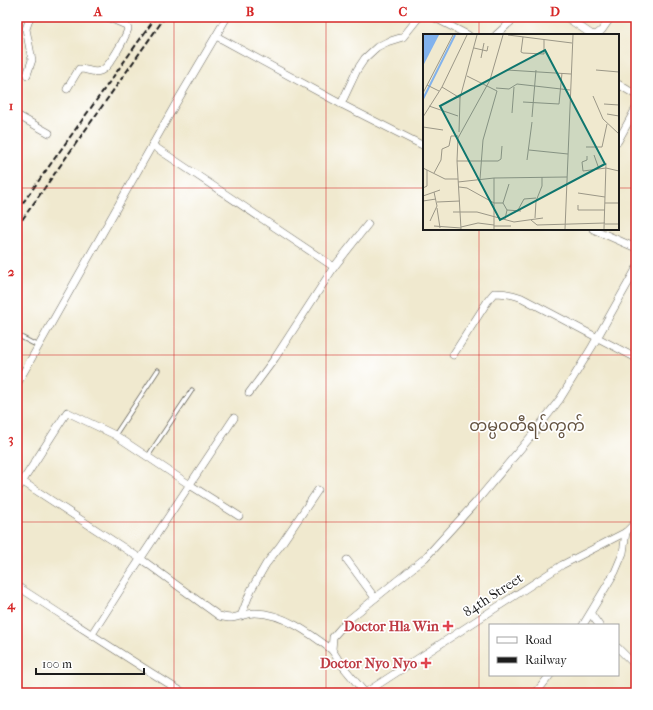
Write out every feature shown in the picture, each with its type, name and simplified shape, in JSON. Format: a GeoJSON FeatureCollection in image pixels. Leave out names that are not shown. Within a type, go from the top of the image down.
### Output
{"type":"FeatureCollection","features":[{"type":"Feature","properties":{"kind":"street"},"geometry":{"type":"LineString","coordinates":[[27,75],[32,60],[26,29],[30,17]]}},
{"type":"Feature","properties":{"kind":"street"},"geometry":{"type":"LineString","coordinates":[[67,89],[79,70],[84,69],[96,72],[105,69],[126,37],[128,29],[126,25],[107,17]]}},
{"type":"Feature","properties":{"kind":"street"},"geometry":{"type":"LineString","coordinates":[[17,384],[152,145],[227,17]]}},
{"type":"Feature","properties":{"kind":"street"},"geometry":{"type":"LineString","coordinates":[[341,104],[357,70],[365,58],[378,47],[387,42],[403,37],[419,17]]}},
{"type":"Feature","properties":{"kind":"street"},"geometry":{"type":"LineString","coordinates":[[433,17],[466,34]]}},
{"type":"Feature","properties":{"kind":"street"},"geometry":{"type":"LineString","coordinates":[[497,34],[516,17]]}},
{"type":"Feature","properties":{"kind":"street"},"geometry":{"type":"LineString","coordinates":[[566,17],[590,34]]}},
{"type":"Feature","properties":{"kind":"street"},"geometry":{"type":"LineString","coordinates":[[597,34],[602,30],[611,17]]}},
{"type":"Feature","properties":{"kind":"street"},"geometry":{"type":"LineString","coordinates":[[216,36],[341,104],[423,145]]}},
{"type":"Feature","properties":{"kind":"street"},"geometry":{"type":"LineString","coordinates":[[619,85],[636,95]]}},
{"type":"Feature","properties":{"kind":"street"},"geometry":{"type":"LineString","coordinates":[[619,139],[636,108]]}},
{"type":"Feature","properties":{"kind":"street"},"geometry":{"type":"LineString","coordinates":[[17,115],[49,133]]}},
{"type":"Feature","properties":{"kind":"street"},"geometry":{"type":"LineString","coordinates":[[152,145],[334,267]]}},
{"type":"Feature","properties":{"kind":"street"},"geometry":{"type":"LineString","coordinates":[[249,393],[275,358],[334,267],[368,224]]}},
{"type":"Feature","properties":{"kind":"street"},"geometry":{"type":"LineString","coordinates":[[594,230],[636,248]]}},
{"type":"Feature","properties":{"kind":"street"},"geometry":{"type":"LineString","coordinates":[[332,650],[333,636],[347,621],[425,558],[476,503],[534,434],[560,399],[636,269]]}},
{"type":"Feature","properties":{"kind":"street"},"geometry":{"type":"LineString","coordinates":[[453,355],[494,293],[513,294],[522,298],[636,358]]}},
{"type":"Feature","properties":{"kind":"street"},"geometry":{"type":"LineString","coordinates":[[17,490],[20,480],[67,412],[115,434],[190,485],[240,516]]}},
{"type":"Feature","properties":{"kind":"street"},"geometry":{"type":"LineString","coordinates":[[92,634],[234,418]]}},
{"type":"Feature","properties":{"kind":"street"},"geometry":{"type":"LineString","coordinates":[[20,480],[141,559],[219,616],[231,618],[255,613],[271,616],[293,624],[314,636],[332,650],[341,664],[365,693]]}},
{"type":"Feature","properties":{"kind":"street"},"geometry":{"type":"LineString","coordinates":[[241,616],[251,590],[266,564],[318,490]]}},
{"type":"Feature","properties":{"kind":"street","name":"84th Street"},"geometry":{"type":"LineString","coordinates":[[365,693],[562,565],[626,532],[636,522]]}},
{"type":"Feature","properties":{"kind":"street"},"geometry":{"type":"LineString","coordinates":[[584,624],[615,572],[623,553],[626,532]]}},
{"type":"Feature","properties":{"kind":"street"},"geometry":{"type":"LineString","coordinates":[[347,560],[375,598]]}},
{"type":"Feature","properties":{"kind":"street"},"geometry":{"type":"LineString","coordinates":[[20,588],[184,693]]}},
{"type":"Feature","properties":{"kind":"street"},"geometry":{"type":"LineString","coordinates":[[591,614],[598,624]]}},
{"type":"Feature","properties":{"kind":"street"},"geometry":{"type":"LineString","coordinates":[[619,649],[636,666]]}},
{"type":"Feature","properties":{"kind":"street"},"geometry":{"type":"LineString","coordinates":[[536,693],[549,676]]}},
{"type":"Feature","properties":{"kind":"lane"},"geometry":{"type":"LineString","coordinates":[[17,335],[38,346]]}},
{"type":"Feature","properties":{"kind":"lane"},"geometry":{"type":"LineString","coordinates":[[115,434],[158,370]]}},
{"type":"Feature","properties":{"kind":"lane"},"geometry":{"type":"LineString","coordinates":[[148,456],[192,390]]}},
{"type":"Feature","properties":{"kind":"lane"},"geometry":{"type":"LineString","coordinates":[[17,598],[20,588]]}},
{"type":"Feature","properties":{"kind":"railway"},"geometry":{"type":"LineString","coordinates":[[17,211],[156,17]]}},
{"type":"Feature","properties":{"kind":"railway"},"geometry":{"type":"LineString","coordinates":[[17,227],[165,17]]}},
{"type":"Feature","properties":{"kind":"place","name":"Doctor Hla Win"},"geometry":{"type":"Point","coordinates":[448,626]}},
{"type":"Feature","properties":{"kind":"place","name":"Doctor Nyo Nyo"},"geometry":{"type":"Point","coordinates":[426,663]}},
{"type":"Feature","properties":{"kind":"district","name":"တမ္ပဝတီရပ်ကွက်"},"geometry":{"type":"Point","coordinates":[527,425]}}]}
